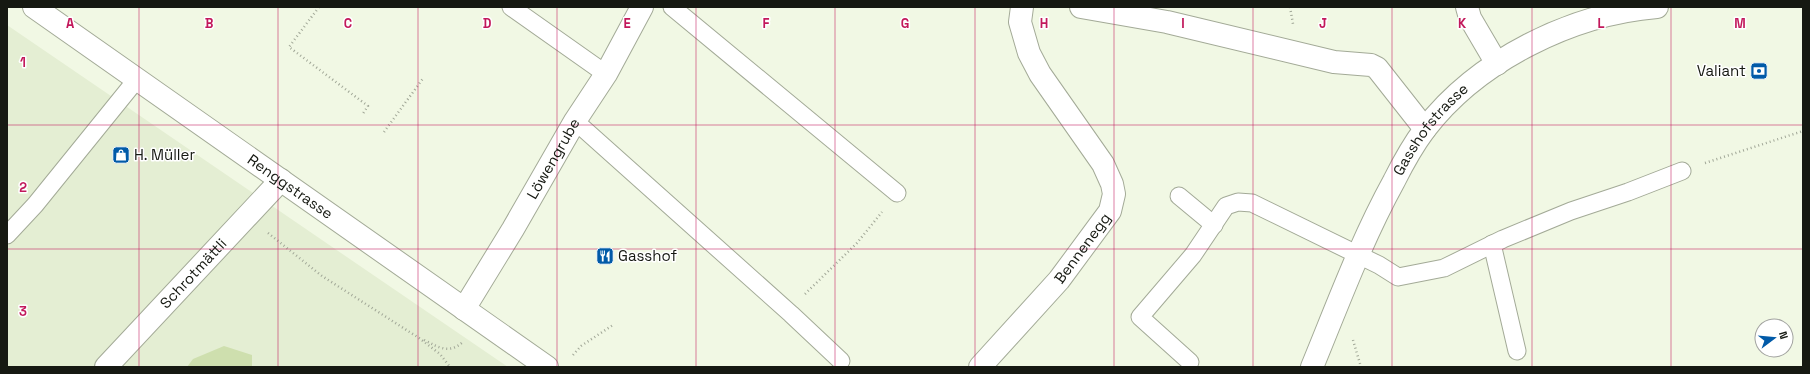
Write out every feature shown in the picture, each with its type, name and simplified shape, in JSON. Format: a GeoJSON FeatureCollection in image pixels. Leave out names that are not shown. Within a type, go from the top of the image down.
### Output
{"type":"FeatureCollection","features":[{"type":"Feature","properties":{"kind":"street","name":"Renggstrasse"},"geometry":{"type":"LineString","coordinates":[[34,7],[547,367]]}},
{"type":"Feature","properties":{"kind":"street","name":"Löwengrube"},"geometry":{"type":"LineString","coordinates":[[464,309],[514,229],[575,121],[606,74],[642,7]]}},
{"type":"Feature","properties":{"kind":"street","name":"Bennenegg"},"geometry":{"type":"LineString","coordinates":[[980,367],[1059,280],[1110,210],[1114,194],[1112,184],[1103,164],[1040,74],[1029,53],[1020,22],[1022,7]]}},
{"type":"Feature","properties":{"kind":"street"},"geometry":{"type":"LineString","coordinates":[[1081,7],[1167,22],[1334,62],[1371,65],[1378,68],[1425,129]]}},
{"type":"Feature","properties":{"kind":"street"},"geometry":{"type":"LineString","coordinates":[[1467,7],[1470,18],[1497,64]]}},
{"type":"Feature","properties":{"kind":"street","name":"Gasshofstrasse"},"geometry":{"type":"LineString","coordinates":[[1312,367],[1358,255],[1378,211],[1411,149],[1425,129],[1459,94],[1497,64],[1539,39],[1572,25],[1612,14],[1657,7]]}},
{"type":"Feature","properties":{"kind":"street","name":"Schrotmättli"},"geometry":{"type":"LineString","coordinates":[[106,367],[281,180]]}},
{"type":"Feature","properties":{"kind":"lane"},"geometry":{"type":"LineString","coordinates":[[511,7],[606,74]]}},
{"type":"Feature","properties":{"kind":"lane"},"geometry":{"type":"LineString","coordinates":[[672,7],[897,193]]}},
{"type":"Feature","properties":{"kind":"lane"},"geometry":{"type":"LineString","coordinates":[[7,235],[35,205],[137,79]]}},
{"type":"Feature","properties":{"kind":"lane"},"geometry":{"type":"LineString","coordinates":[[575,121],[792,314],[841,361]]}},
{"type":"Feature","properties":{"kind":"lane"},"geometry":{"type":"LineString","coordinates":[[1190,362],[1140,317],[1193,255],[1226,206],[1238,202],[1252,203],[1358,255],[1398,277],[1444,268],[1492,244],[1571,211],[1628,192],[1682,171]]}},
{"type":"Feature","properties":{"kind":"lane"},"geometry":{"type":"LineString","coordinates":[[1178,196],[1214,225]]}},
{"type":"Feature","properties":{"kind":"lane"},"geometry":{"type":"LineString","coordinates":[[1492,244],[1516,351]]}},
{"type":"Feature","properties":{"kind":"path"},"geometry":{"type":"LineString","coordinates":[[319,7],[289,47],[368,106],[362,115]]}},
{"type":"Feature","properties":{"kind":"path"},"geometry":{"type":"LineString","coordinates":[[384,132],[424,77]]}},
{"type":"Feature","properties":{"kind":"path"},"geometry":{"type":"LineString","coordinates":[[1682,171],[1803,131]]}},
{"type":"Feature","properties":{"kind":"path"},"geometry":{"type":"LineString","coordinates":[[792,314],[802,297],[857,243],[897,193]]}},
{"type":"Feature","properties":{"kind":"path"},"geometry":{"type":"LineString","coordinates":[[247,217],[322,276],[420,338],[438,347],[451,349],[456,348],[461,343]]}},
{"type":"Feature","properties":{"kind":"path"},"geometry":{"type":"LineString","coordinates":[[573,355],[581,346],[613,325]]}},
{"type":"Feature","properties":{"kind":"path"},"geometry":{"type":"LineString","coordinates":[[420,338],[440,354],[450,367]]}},
{"type":"Feature","properties":{"kind":"path"},"geometry":{"type":"LineString","coordinates":[[1353,339],[1362,367]]}},
{"type":"Feature","properties":{"kind":"shaded area"},"geometry":{"type":"Polygon","coordinates":[[[7,25],[508,367],[7,367],[7,25]]]}},
{"type":"Feature","properties":{"kind":"green space"},"geometry":{"type":"Polygon","coordinates":[[[224,346],[252,355],[252,367],[187,367],[193,359],[224,346]]]}},
{"type":"Feature","properties":{"kind":"place","name":"Valiant"},"geometry":{"type":"Point","coordinates":[1759,71]}},
{"type":"Feature","properties":{"kind":"place","name":"H. Müller"},"geometry":{"type":"Point","coordinates":[121,155]}},
{"type":"Feature","properties":{"kind":"place","name":"Gasshof"},"geometry":{"type":"Point","coordinates":[605,256]}}]}
